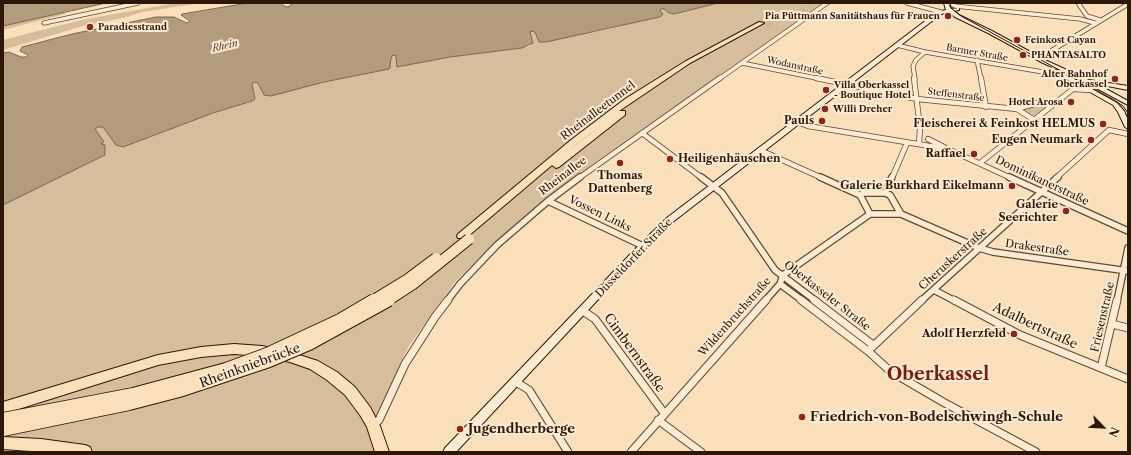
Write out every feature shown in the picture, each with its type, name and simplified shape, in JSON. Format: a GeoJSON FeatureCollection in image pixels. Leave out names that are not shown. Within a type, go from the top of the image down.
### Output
{"type":"FeatureCollection","features":[{"type":"Feature","properties":{"kind":"highway","name":"Rheinalleetunnel"},"geometry":{"type":"LineString","coordinates":[[466,238],[631,107],[697,64],[764,24]]}},
{"type":"Feature","properties":{"kind":"highway","name":"Rheinkniebrücke"},"geometry":{"type":"LineString","coordinates":[[3,419],[133,394],[226,369],[267,354],[334,323],[376,300],[466,238]]}},
{"type":"Feature","properties":{"kind":"highway","name":"Rheinkniebrücke"},"geometry":{"type":"LineString","coordinates":[[3,430],[85,414],[172,393],[228,376],[269,361],[309,344],[383,304],[414,284],[466,238]]}},
{"type":"Feature","properties":{"kind":"highway"},"geometry":{"type":"LineString","coordinates":[[3,408],[158,360],[201,352],[234,349],[262,350],[290,357],[314,366],[332,376],[350,391],[365,411],[373,426],[382,452]]}},
{"type":"Feature","properties":{"kind":"highway"},"geometry":{"type":"LineString","coordinates":[[3,443],[41,445],[85,452]]}},
{"type":"Feature","properties":{"kind":"street"},"geometry":{"type":"LineString","coordinates":[[44,23],[138,3]]}},
{"type":"Feature","properties":{"kind":"street","name":"Rheinallee"},"geometry":{"type":"LineString","coordinates":[[373,426],[379,420],[396,381],[412,351],[435,317],[479,264],[523,222],[548,201],[642,133],[827,3]]}},
{"type":"Feature","properties":{"kind":"street"},"geometry":{"type":"LineString","coordinates":[[907,3],[941,12]]}},
{"type":"Feature","properties":{"kind":"street"},"geometry":{"type":"LineString","coordinates":[[946,3],[946,7],[950,11],[1045,62],[1085,80],[1128,103]]}},
{"type":"Feature","properties":{"kind":"street"},"geometry":{"type":"LineString","coordinates":[[950,3],[990,32]]}},
{"type":"Feature","properties":{"kind":"street"},"geometry":{"type":"LineString","coordinates":[[1078,3],[1087,16],[1100,20]]}},
{"type":"Feature","properties":{"kind":"street"},"geometry":{"type":"LineString","coordinates":[[1034,56],[1046,54],[1128,4]]}},
{"type":"Feature","properties":{"kind":"street"},"geometry":{"type":"LineString","coordinates":[[956,6],[1080,19],[1095,23]]}},
{"type":"Feature","properties":{"kind":"street","name":"Düsseldorfer Straße"},"geometry":{"type":"LineString","coordinates":[[449,452],[643,246],[671,219],[897,44],[941,12],[950,11],[956,6]]}},
{"type":"Feature","properties":{"kind":"street"},"geometry":{"type":"LineString","coordinates":[[950,11],[957,12],[973,20]]}},
{"type":"Feature","properties":{"kind":"street","name":"Barmer Straße"},"geometry":{"type":"LineString","coordinates":[[897,44],[910,49],[925,52],[1043,72],[1054,70],[1053,69]]}},
{"type":"Feature","properties":{"kind":"street"},"geometry":{"type":"LineString","coordinates":[[910,49],[921,55]]}},
{"type":"Feature","properties":{"kind":"street"},"geometry":{"type":"LineString","coordinates":[[919,144],[920,128],[914,62],[925,52]]}},
{"type":"Feature","properties":{"kind":"street"},"geometry":{"type":"LineString","coordinates":[[977,60],[986,107]]}},
{"type":"Feature","properties":{"kind":"street"},"geometry":{"type":"LineString","coordinates":[[1045,62],[1053,69],[1118,106],[1128,127]]}},
{"type":"Feature","properties":{"kind":"street","name":"Wodanstraße"},"geometry":{"type":"LineString","coordinates":[[742,63],[846,85]]}},
{"type":"Feature","properties":{"kind":"street"},"geometry":{"type":"LineString","coordinates":[[1085,80],[1128,88]]}},
{"type":"Feature","properties":{"kind":"street"},"geometry":{"type":"LineString","coordinates":[[980,163],[1073,90],[1078,85],[1077,83]]}},
{"type":"Feature","properties":{"kind":"street","name":"Steffenstraße"},"geometry":{"type":"LineString","coordinates":[[846,85],[917,98],[986,107],[1017,109],[1044,101],[1055,104]]}},
{"type":"Feature","properties":{"kind":"street"},"geometry":{"type":"LineString","coordinates":[[1073,90],[1090,90]]}},
{"type":"Feature","properties":{"kind":"street"},"geometry":{"type":"LineString","coordinates":[[1124,119],[1128,108]]}},
{"type":"Feature","properties":{"kind":"street","name":"Steffenstraße"},"geometry":{"type":"LineString","coordinates":[[1017,109],[1034,120]]}},
{"type":"Feature","properties":{"kind":"street","name":"Dominikanerstraße"},"geometry":{"type":"LineString","coordinates":[[797,122],[808,126],[948,149]]}},
{"type":"Feature","properties":{"kind":"street","name":"Cheruskerstraße"},"geometry":{"type":"LineString","coordinates":[[868,351],[1109,130],[1128,134]]}},
{"type":"Feature","properties":{"kind":"street","name":"Oberkasseler Straße"},"geometry":{"type":"LineString","coordinates":[[642,133],[714,185],[729,202],[775,270],[873,345]]}},
{"type":"Feature","properties":{"kind":"street","name":"Dominikanerstraße"},"geometry":{"type":"LineString","coordinates":[[928,139],[1128,231]]}},
{"type":"Feature","properties":{"kind":"street"},"geometry":{"type":"LineString","coordinates":[[885,193],[907,143]]}},
{"type":"Feature","properties":{"kind":"street"},"geometry":{"type":"LineString","coordinates":[[760,150],[860,195],[870,214],[901,214]]}},
{"type":"Feature","properties":{"kind":"street"},"geometry":{"type":"LineString","coordinates":[[860,195],[863,193],[885,193],[890,195],[901,214]]}},
{"type":"Feature","properties":{"kind":"street","name":"Vossen Links"},"geometry":{"type":"LineString","coordinates":[[548,201],[643,246]]}},
{"type":"Feature","properties":{"kind":"street","name":"Wildenbruchstraße"},"geometry":{"type":"LineString","coordinates":[[631,452],[780,284],[783,275],[870,214]]}},
{"type":"Feature","properties":{"kind":"street","name":"Drakestraße"},"geometry":{"type":"LineString","coordinates":[[901,214],[979,248],[994,252],[1125,270]]}},
{"type":"Feature","properties":{"kind":"street","name":"Friesenstraße"},"geometry":{"type":"LineString","coordinates":[[1101,368],[1125,270],[1128,248]]}},
{"type":"Feature","properties":{"kind":"street","name":"Oberkasseler Straße"},"geometry":{"type":"LineString","coordinates":[[780,284],[868,351],[890,371],[943,402],[1036,452]]}},
{"type":"Feature","properties":{"kind":"street","name":"Adalbertstraße"},"geometry":{"type":"LineString","coordinates":[[934,290],[1020,335],[1128,379]]}},
{"type":"Feature","properties":{"kind":"street","name":"Cimbernstraße"},"geometry":{"type":"LineString","coordinates":[[583,311],[595,319],[664,413]]}},
{"type":"Feature","properties":{"kind":"street"},"geometry":{"type":"LineString","coordinates":[[1112,324],[1128,328]]}},
{"type":"Feature","properties":{"kind":"street"},"geometry":{"type":"LineString","coordinates":[[516,382],[529,390],[568,452]]}},
{"type":"Feature","properties":{"kind":"street"},"geometry":{"type":"LineString","coordinates":[[658,420],[701,452]]}},
{"type":"Feature","properties":{"kind":"shaded area"},"geometry":{"type":"Polygon","coordinates":[[[175,3],[201,3],[142,12],[127,17],[83,26],[3,50],[3,40],[82,20],[175,3]]]}},
{"type":"Feature","properties":{"kind":"shaded area"},"geometry":{"type":"Polygon","coordinates":[[[718,3],[825,3],[595,163],[494,243],[455,282],[408,347],[369,433],[376,452],[3,452],[3,205],[105,155],[101,144],[103,142],[95,129],[96,127],[103,127],[123,147],[213,113],[252,101],[255,97],[252,84],[255,82],[258,83],[264,95],[271,96],[324,82],[389,69],[391,57],[395,55],[397,57],[397,67],[450,57],[522,48],[530,46],[531,31],[535,32],[536,34],[596,32],[660,17],[662,13],[660,9],[664,9],[669,13],[674,14],[718,3]]]}},
{"type":"Feature","properties":{"kind":"shaded area"},"geometry":{"type":"Polygon","coordinates":[[[65,12],[65,14],[3,30],[3,26],[65,12]]]}},
{"type":"Feature","properties":{"kind":"shaded area"},"geometry":{"type":"Polygon","coordinates":[[[1044,102],[1051,104],[1033,117],[1021,110],[1044,102]]]}},
{"type":"Feature","properties":{"kind":"water"},"geometry":{"type":"Polygon","coordinates":[[[3,3],[106,3],[3,26],[3,3]]]}},
{"type":"Feature","properties":{"kind":"water","name":"Rhein"},"geometry":{"type":"Polygon","coordinates":[[[248,3],[281,3],[288,7],[291,5],[290,3],[718,3],[674,14],[661,9],[660,11],[663,14],[660,17],[546,42],[539,42],[535,32],[531,31],[533,43],[522,48],[450,57],[397,67],[395,55],[391,57],[389,69],[324,82],[271,96],[264,95],[258,83],[255,82],[252,84],[255,99],[252,101],[213,113],[123,147],[116,145],[103,127],[98,127],[95,129],[104,142],[101,144],[105,145],[105,155],[3,205],[3,53],[9,52],[21,57],[26,57],[28,55],[20,51],[22,47],[72,34],[156,17],[174,17],[187,23],[190,21],[181,15],[182,14],[248,3]]]}},
{"type":"Feature","properties":{"kind":"tunnel"},"geometry":{"type":"LineString","coordinates":[[767,25],[815,3]]}},
{"type":"Feature","properties":{"kind":"tram line"},"geometry":{"type":"LineString","coordinates":[[950,3],[951,8],[961,16],[1114,100],[1123,106],[1128,113]]}},
{"type":"Feature","properties":{"kind":"place","name":"Pia Püttmann Sanitätshaus für Frauen"},"geometry":{"type":"Point","coordinates":[948,16]}},
{"type":"Feature","properties":{"kind":"place","name":"Paradiesstrand"},"geometry":{"type":"Point","coordinates":[90,27]}},
{"type":"Feature","properties":{"kind":"place","name":"Feinkost Cayan"},"geometry":{"type":"Point","coordinates":[1017,40]}},
{"type":"Feature","properties":{"kind":"place","name":"PHANTASALTO"},"geometry":{"type":"Point","coordinates":[1023,55]}},
{"type":"Feature","properties":{"kind":"place","name":"Alter Bahnhof Oberkassel"},"geometry":{"type":"Point","coordinates":[1115,79]}},
{"type":"Feature","properties":{"kind":"place","name":"Villa Oberkassel - Boutique Hotel"},"geometry":{"type":"Point","coordinates":[826,90]}},
{"type":"Feature","properties":{"kind":"place","name":"Hotel Arosa"},"geometry":{"type":"Point","coordinates":[1071,102]}},
{"type":"Feature","properties":{"kind":"place","name":"Willi Dreher"},"geometry":{"type":"Point","coordinates":[825,109]}},
{"type":"Feature","properties":{"kind":"place","name":"Pauls"},"geometry":{"type":"Point","coordinates":[822,121]}},
{"type":"Feature","properties":{"kind":"place","name":"Fleischerei & Feinkost HELMUS"},"geometry":{"type":"Point","coordinates":[1103,124]}},
{"type":"Feature","properties":{"kind":"place","name":"Eugen Neumark"},"geometry":{"type":"Point","coordinates":[1091,140]}},
{"type":"Feature","properties":{"kind":"place","name":"Raffael"},"geometry":{"type":"Point","coordinates":[974,154]}},
{"type":"Feature","properties":{"kind":"place","name":"Heiligenhäuschen"},"geometry":{"type":"Point","coordinates":[670,159]}},
{"type":"Feature","properties":{"kind":"place","name":"Thomas Dattenberg"},"geometry":{"type":"Point","coordinates":[620,163]}},
{"type":"Feature","properties":{"kind":"place","name":"Galerie Burkhard Eikelmann"},"geometry":{"type":"Point","coordinates":[1012,186]}},
{"type":"Feature","properties":{"kind":"place","name":"Galerie Seerichter"},"geometry":{"type":"Point","coordinates":[1066,211]}},
{"type":"Feature","properties":{"kind":"place","name":"Adolf Herzfeld"},"geometry":{"type":"Point","coordinates":[1014,334]}},
{"type":"Feature","properties":{"kind":"place","name":"Friedrich-von-Bodelschwingh-Schule"},"geometry":{"type":"Point","coordinates":[802,417]}},
{"type":"Feature","properties":{"kind":"place","name":"Jugendherberge"},"geometry":{"type":"Point","coordinates":[460,429]}},
{"type":"Feature","properties":{"kind":"district","name":"Oberkassel"},"geometry":{"type":"Point","coordinates":[938,375]}}]}
